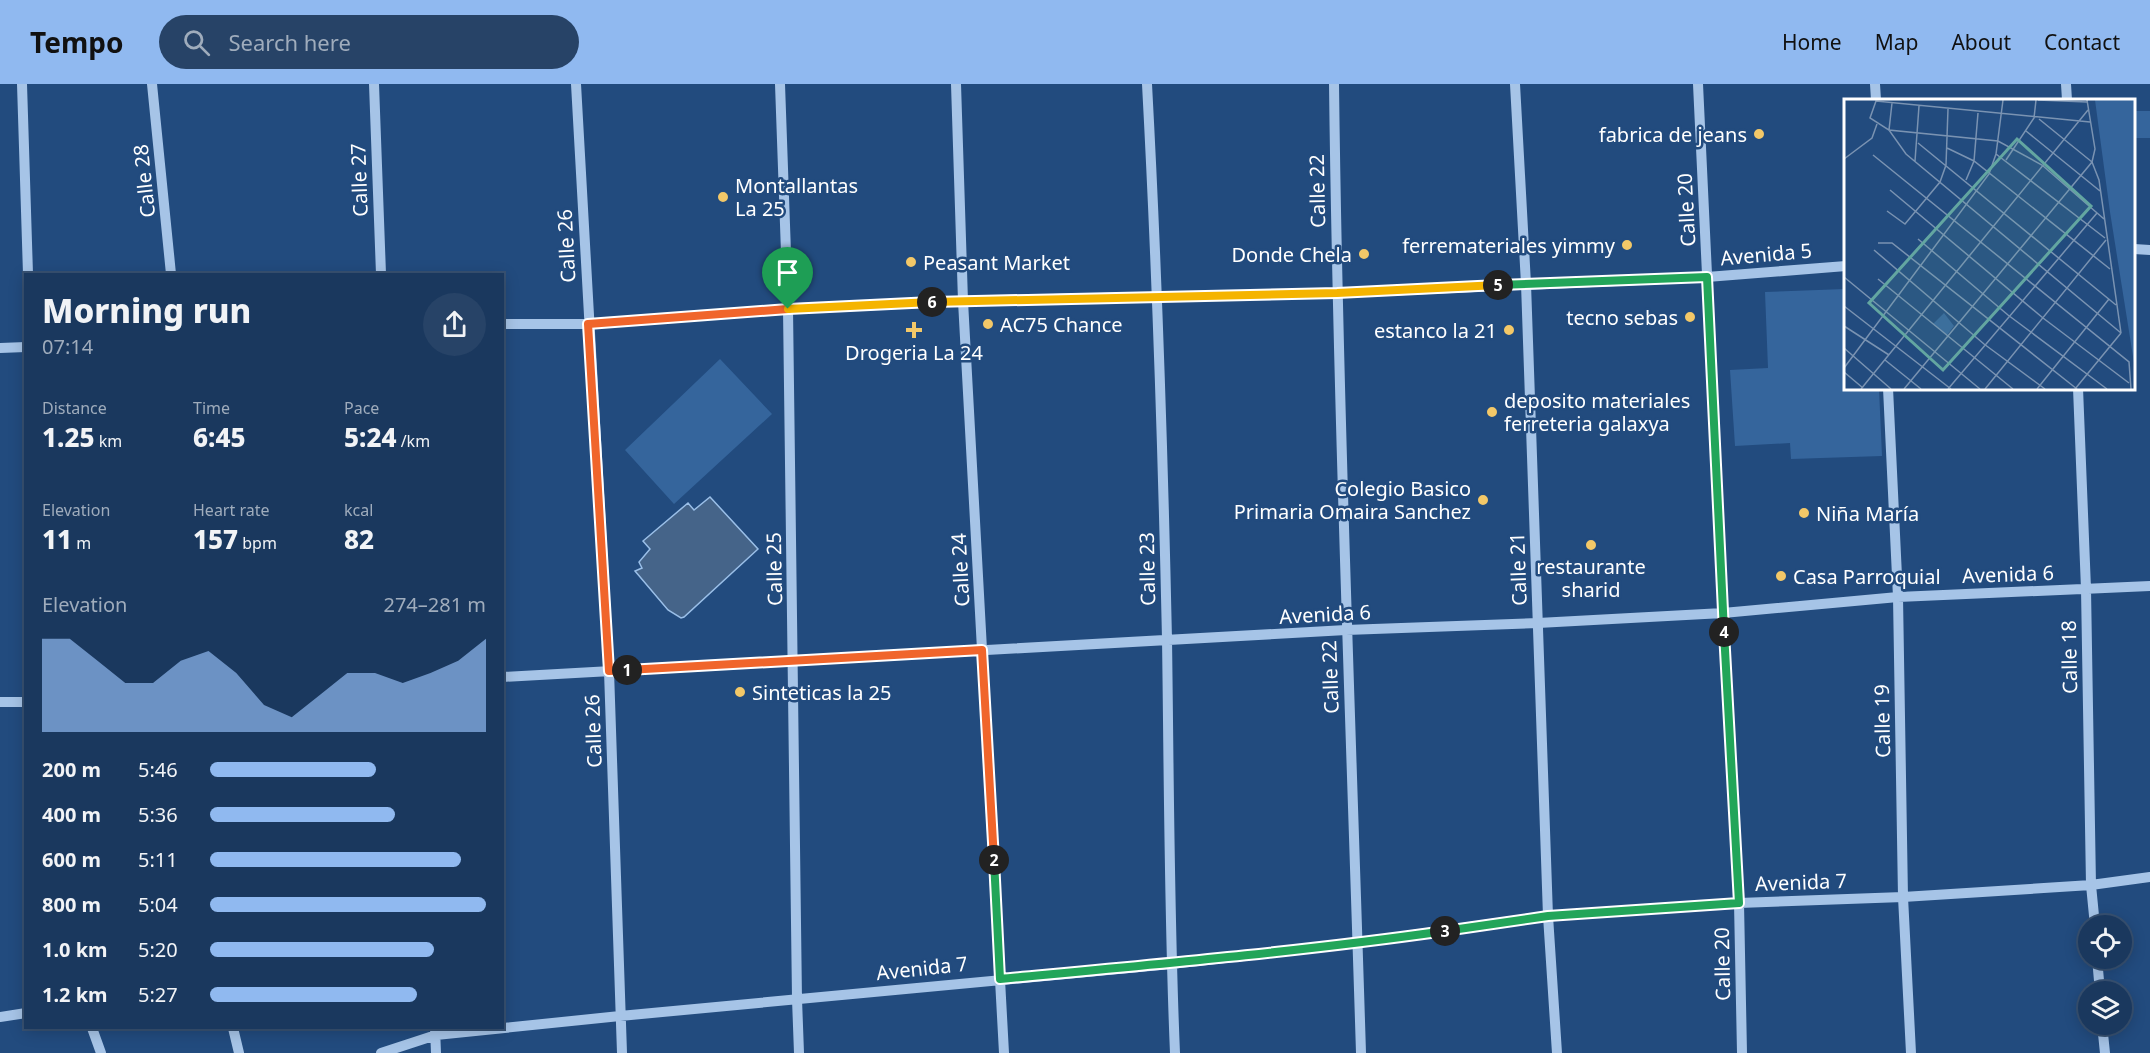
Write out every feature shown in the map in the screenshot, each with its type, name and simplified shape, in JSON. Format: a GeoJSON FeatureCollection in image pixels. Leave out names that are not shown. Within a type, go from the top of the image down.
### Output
{"type":"FeatureCollection","features":[{"type":"Feature","properties":{"kind":"street"},"geometry":{"type":"LineString","coordinates":[[22,84],[28,273]]}},
{"type":"Feature","properties":{"kind":"street","name":"Calle 28"},"geometry":{"type":"LineString","coordinates":[[152,84],[171,273]]}},
{"type":"Feature","properties":{"kind":"street","name":"Calle 27"},"geometry":{"type":"LineString","coordinates":[[374,84],[381,273]]}},
{"type":"Feature","properties":{"kind":"street","name":"Calle 26"},"geometry":{"type":"LineString","coordinates":[[576,84],[609,671],[622,1053]]}},
{"type":"Feature","properties":{"kind":"street","name":"Calle 25"},"geometry":{"type":"LineString","coordinates":[[780,84],[788,309],[797,999],[800,1053]]}},
{"type":"Feature","properties":{"kind":"street","name":"Calle 24"},"geometry":{"type":"LineString","coordinates":[[956,84],[963,301],[1004,1053]]}},
{"type":"Feature","properties":{"kind":"street","name":"Calle 23"},"geometry":{"type":"LineString","coordinates":[[1148,84],[1158,296],[1167,640],[1171,963],[1175,1053]]}},
{"type":"Feature","properties":{"kind":"street","name":"Calle 22"},"geometry":{"type":"LineString","coordinates":[[1334,84],[1346,630],[1361,1053]]}},
{"type":"Feature","properties":{"kind":"street","name":"Calle 21"},"geometry":{"type":"LineString","coordinates":[[1515,84],[1526,284],[1548,916],[1557,1053]]}},
{"type":"Feature","properties":{"kind":"street","name":"Calle 20"},"geometry":{"type":"LineString","coordinates":[[1698,84],[1722,613],[1739,903],[1742,1053]]}},
{"type":"Feature","properties":{"kind":"street"},"geometry":{"type":"LineString","coordinates":[[1875,84],[1876,99]]}},
{"type":"Feature","properties":{"kind":"street"},"geometry":{"type":"LineString","coordinates":[[2066,84],[2067,99]]}},
{"type":"Feature","properties":{"kind":"street"},"geometry":{"type":"LineString","coordinates":[[2135,249],[2150,250]]}},
{"type":"Feature","properties":{"kind":"street","name":"Avenida 5"},"geometry":{"type":"LineString","coordinates":[[504,324],[588,324],[788,309],[963,301],[1337,293],[1707,277],[1844,266]]}},
{"type":"Feature","properties":{"kind":"street"},"geometry":{"type":"LineString","coordinates":[[0,348],[24,347]]}},
{"type":"Feature","properties":{"kind":"street","name":"Calle 19"},"geometry":{"type":"LineString","coordinates":[[1888,390],[1898,597],[1903,897],[1911,1053]]}},
{"type":"Feature","properties":{"kind":"street","name":"Calle 18"},"geometry":{"type":"LineString","coordinates":[[2078,390],[2086,589],[2091,885],[2094,915]]}},
{"type":"Feature","properties":{"kind":"street","name":"Avenida 6"},"geometry":{"type":"LineString","coordinates":[[504,677],[1346,630],[1722,613],[1898,597],[2150,586]]}},
{"type":"Feature","properties":{"kind":"street"},"geometry":{"type":"LineString","coordinates":[[0,702],[24,702]]}},
{"type":"Feature","properties":{"kind":"street","name":"Avenida 7"},"geometry":{"type":"LineString","coordinates":[[504,1025],[1171,963],[1358,943],[1548,916],[1739,903],[1903,897],[2091,885],[2150,877]]}},
{"type":"Feature","properties":{"kind":"street"},"geometry":{"type":"LineString","coordinates":[[0,1017],[24,1013]]}},
{"type":"Feature","properties":{"kind":"street"},"geometry":{"type":"LineString","coordinates":[[93,1029],[101,1053]]}},
{"type":"Feature","properties":{"kind":"street"},"geometry":{"type":"LineString","coordinates":[[233,1029],[239,1053]]}},
{"type":"Feature","properties":{"kind":"street","name":"Avenida 7"},"geometry":{"type":"LineString","coordinates":[[381,1053],[436,1031],[461,1029]]}},
{"type":"Feature","properties":{"kind":"street"},"geometry":{"type":"LineString","coordinates":[[436,1031],[436,1053]]}},
{"type":"Feature","properties":{"kind":"street"},"geometry":{"type":"LineString","coordinates":[[2103,1035],[2104,1053]]}},
{"type":"Feature","properties":{"kind":"shaded area"},"geometry":{"type":"Polygon","coordinates":[[[2135,111],[2150,111],[2150,138],[2135,138],[2135,111]]]}},
{"type":"Feature","properties":{"kind":"shaded area"},"geometry":{"type":"Polygon","coordinates":[[[1844,289],[1844,390],[1879,390],[1882,456],[1791,459],[1790,443],[1735,446],[1730,370],[1768,368],[1765,292],[1844,289]]]}},
{"type":"Feature","properties":{"kind":"shaded area"},"geometry":{"type":"Polygon","coordinates":[[[720,359],[772,414],[674,504],[625,450],[720,359]]]}},
{"type":"Feature","properties":{"kind":"shaded area"},"geometry":{"type":"Polygon","coordinates":[[[710,497],[758,549],[681,618],[668,610],[635,571],[642,568],[639,562],[650,549],[643,541],[688,503],[694,510],[710,497]]]}},
{"type":"Feature","properties":{"kind":"place","name":"fabrica de jeans"},"geometry":{"type":"Point","coordinates":[1759,134]}},
{"type":"Feature","properties":{"kind":"place","name":"Montallantas La 25"},"geometry":{"type":"Point","coordinates":[723,197]}},
{"type":"Feature","properties":{"kind":"place","name":"ferremateriales yimmy"},"geometry":{"type":"Point","coordinates":[1627,245]}},
{"type":"Feature","properties":{"kind":"place","name":"Donde Chela"},"geometry":{"type":"Point","coordinates":[1364,254]}},
{"type":"Feature","properties":{"kind":"place","name":"Peasant Market"},"geometry":{"type":"Point","coordinates":[911,262]}},
{"type":"Feature","properties":{"kind":"place","name":"tecno sebas"},"geometry":{"type":"Point","coordinates":[1690,317]}},
{"type":"Feature","properties":{"kind":"place","name":"AC75 Chance"},"geometry":{"type":"Point","coordinates":[988,324]}},
{"type":"Feature","properties":{"kind":"place","name":"Drogeria La 24"},"geometry":{"type":"Point","coordinates":[914,330]}},
{"type":"Feature","properties":{"kind":"place","name":"estanco la 21"},"geometry":{"type":"Point","coordinates":[1509,330]}},
{"type":"Feature","properties":{"kind":"place","name":"deposito materiales ferreteria galaxya"},"geometry":{"type":"Point","coordinates":[1492,412]}},
{"type":"Feature","properties":{"kind":"place","name":"Colegio Basico Primaria Omaira Sanchez"},"geometry":{"type":"Point","coordinates":[1483,500]}},
{"type":"Feature","properties":{"kind":"place","name":"Niña María"},"geometry":{"type":"Point","coordinates":[1804,513]}},
{"type":"Feature","properties":{"kind":"place","name":"restaurante sharid"},"geometry":{"type":"Point","coordinates":[1591,545]}},
{"type":"Feature","properties":{"kind":"place","name":"Casa Parroquial"},"geometry":{"type":"Point","coordinates":[1781,576]}},
{"type":"Feature","properties":{"kind":"place","name":"Sinteticas la 25"},"geometry":{"type":"Point","coordinates":[740,692]}},
{"type":"Feature","properties":{"kind":"route"},"geometry":{"type":"LineString","coordinates":[[1707,277],[1722,613],[1739,903],[1548,916],[1358,943],[1000,979],[982,650],[609,671],[588,324],[788,309],[963,301],[1337,293],[1707,277]]}}]}
